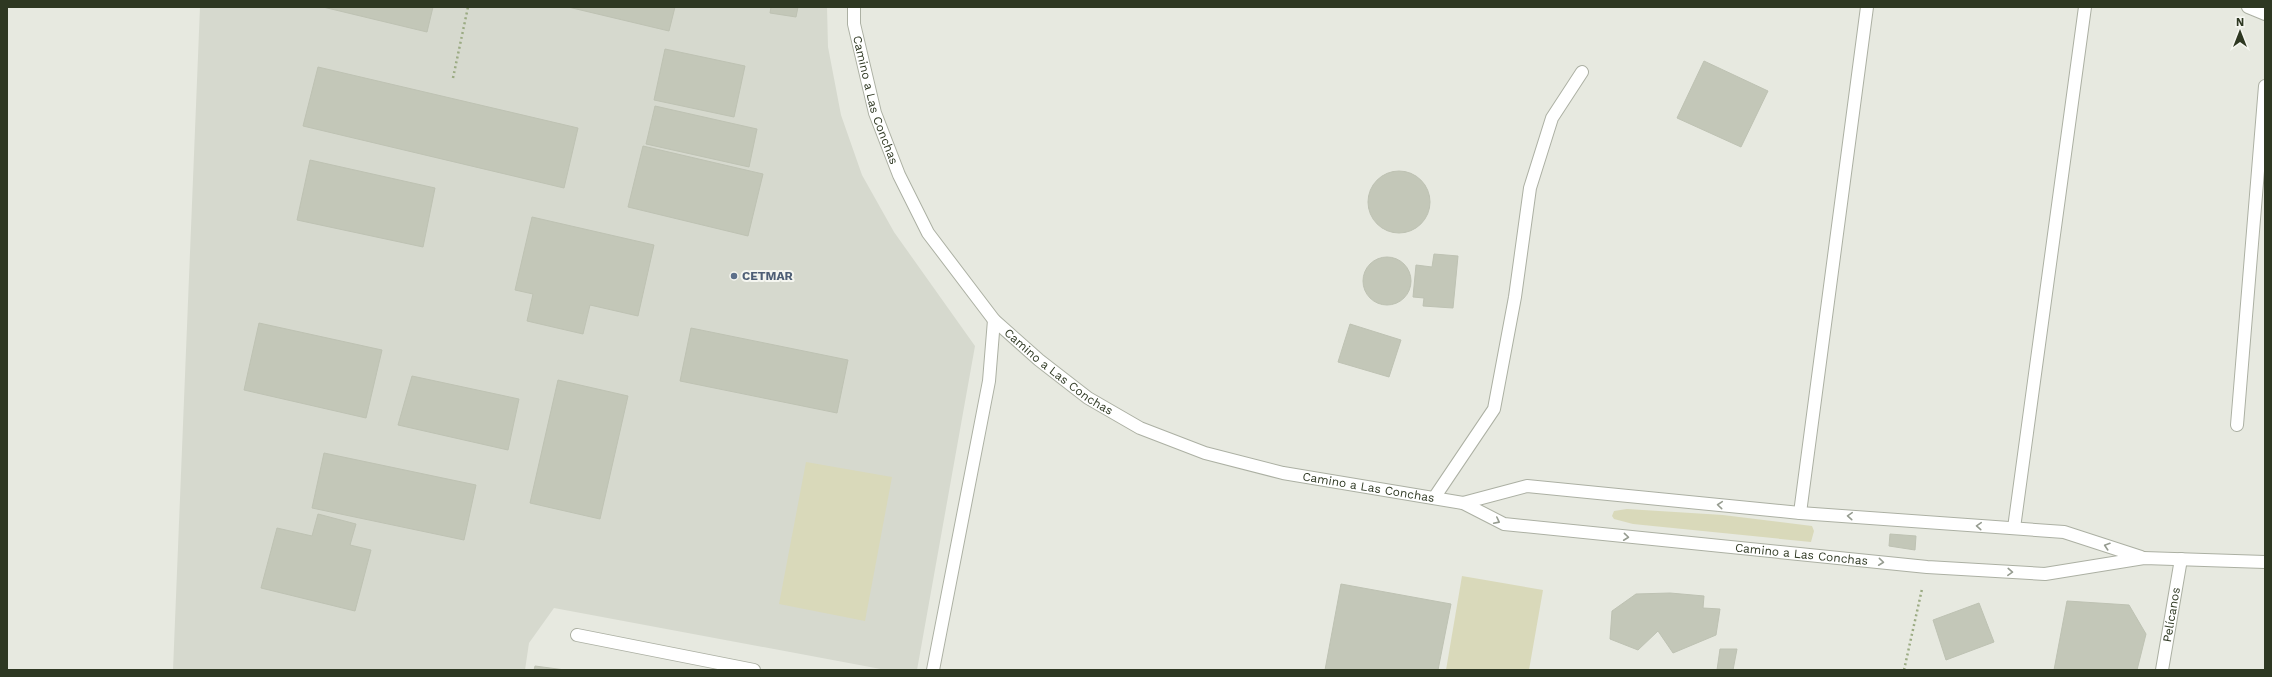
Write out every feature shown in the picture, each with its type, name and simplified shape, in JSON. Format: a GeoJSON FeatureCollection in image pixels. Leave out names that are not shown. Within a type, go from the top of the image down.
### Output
{"type":"FeatureCollection","features":[{"type":"Feature","properties":{"kind":"street","name":"Camino a Las Conchas"},"geometry":{"type":"LineString","coordinates":[[854,7],[854,24],[875,113],[899,175],[928,233],[994,320],[1039,360],[1088,398],[1140,428],[1205,452],[1283,473],[1463,503],[1504,524],[1927,567],[2045,574],[2144,558],[2265,562]]}},
{"type":"Feature","properties":{"kind":"street"},"geometry":{"type":"LineString","coordinates":[[1800,513],[1867,7]]}},
{"type":"Feature","properties":{"kind":"street"},"geometry":{"type":"LineString","coordinates":[[2014,528],[2085,7]]}},
{"type":"Feature","properties":{"kind":"street"},"geometry":{"type":"LineString","coordinates":[[2248,7],[2265,14]]}},
{"type":"Feature","properties":{"kind":"street"},"geometry":{"type":"LineString","coordinates":[[1434,498],[1494,409],[1515,297],[1532,180],[1552,118],[1582,72]]}},
{"type":"Feature","properties":{"kind":"street"},"geometry":{"type":"LineString","coordinates":[[2237,425],[2265,86]]}},
{"type":"Feature","properties":{"kind":"street"},"geometry":{"type":"LineString","coordinates":[[934,670],[989,381],[994,320]]}},
{"type":"Feature","properties":{"kind":"street","name":"Camino a Las Conchas"},"geometry":{"type":"LineString","coordinates":[[1463,503],[1527,486],[1800,513],[2064,532],[2144,558]]}},
{"type":"Feature","properties":{"kind":"street","name":"Pelícanos"},"geometry":{"type":"LineString","coordinates":[[2162,670],[2181,559]]}},
{"type":"Feature","properties":{"kind":"street"},"geometry":{"type":"LineString","coordinates":[[577,635],[754,670]]}},
{"type":"Feature","properties":{"kind":"path"},"geometry":{"type":"LineString","coordinates":[[452,78],[468,7]]}},
{"type":"Feature","properties":{"kind":"path"},"geometry":{"type":"LineString","coordinates":[[1904,670],[1927,567]]}},
{"type":"Feature","properties":{"kind":"shaded area"},"geometry":{"type":"Polygon","coordinates":[[[200,7],[827,7],[828,47],[841,115],[862,175],[894,232],[975,346],[917,670],[886,670],[554,608],[529,643],[525,670],[173,670],[200,7]]]}},
{"type":"Feature","properties":{"kind":"green space"},"geometry":{"type":"Polygon","coordinates":[[[806,462],[892,477],[865,621],[779,604],[806,462]]]}},
{"type":"Feature","properties":{"kind":"green space"},"geometry":{"type":"Polygon","coordinates":[[[1627,509],[1723,515],[1812,526],[1814,531],[1811,542],[1633,524],[1614,519],[1612,516],[1614,511],[1627,509]]]}},
{"type":"Feature","properties":{"kind":"green space"},"geometry":{"type":"Polygon","coordinates":[[[1462,576],[1543,590],[1529,670],[1446,670],[1462,576]]]}},
{"type":"Feature","properties":{"kind":"building"},"geometry":{"type":"Polygon","coordinates":[[[323,7],[433,7],[427,32],[323,7]]]}},
{"type":"Feature","properties":{"kind":"building"},"geometry":{"type":"Polygon","coordinates":[[[568,7],[675,7],[669,31],[568,7]]]}},
{"type":"Feature","properties":{"kind":"building"},"geometry":{"type":"Polygon","coordinates":[[[771,7],[798,7],[796,17],[770,13],[771,7]]]}},
{"type":"Feature","properties":{"kind":"building"},"geometry":{"type":"Polygon","coordinates":[[[665,49],[745,66],[734,117],[654,100],[665,49]]]}},
{"type":"Feature","properties":{"kind":"building"},"geometry":{"type":"Polygon","coordinates":[[[1704,61],[1768,91],[1741,147],[1677,118],[1704,61]]]}},
{"type":"Feature","properties":{"kind":"building"},"geometry":{"type":"Polygon","coordinates":[[[318,67],[578,128],[564,188],[303,126],[318,67]]]}},
{"type":"Feature","properties":{"kind":"building"},"geometry":{"type":"Polygon","coordinates":[[[655,106],[757,129],[749,167],[646,144],[655,106]]]}},
{"type":"Feature","properties":{"kind":"building"},"geometry":{"type":"Polygon","coordinates":[[[643,146],[763,174],[748,236],[628,207],[643,146]]]}},
{"type":"Feature","properties":{"kind":"building"},"geometry":{"type":"Polygon","coordinates":[[[310,160],[435,188],[423,247],[297,220],[310,160]]]}},
{"type":"Feature","properties":{"kind":"building"},"geometry":{"type":"Polygon","coordinates":[[[1393,171],[1405,171],[1421,180],[1428,190],[1430,202],[1428,214],[1421,224],[1405,233],[1393,233],[1382,228],[1373,219],[1368,208],[1368,196],[1373,185],[1382,176],[1393,171]]]}},
{"type":"Feature","properties":{"kind":"building"},"geometry":{"type":"Polygon","coordinates":[[[532,217],[654,245],[638,316],[590,305],[583,334],[527,321],[533,294],[515,290],[532,217]]]}},
{"type":"Feature","properties":{"kind":"building"},"geometry":{"type":"Polygon","coordinates":[[[1434,254],[1458,256],[1453,308],[1423,306],[1424,298],[1413,297],[1416,265],[1432,267],[1434,254]]]}},
{"type":"Feature","properties":{"kind":"building"},"geometry":{"type":"Polygon","coordinates":[[[1382,257],[1392,257],[1404,264],[1411,276],[1411,286],[1404,298],[1392,305],[1382,305],[1374,301],[1367,294],[1363,286],[1363,276],[1367,268],[1374,261],[1382,257]]]}},
{"type":"Feature","properties":{"kind":"building"},"geometry":{"type":"Polygon","coordinates":[[[259,323],[382,350],[366,418],[244,390],[259,323]]]}},
{"type":"Feature","properties":{"kind":"building"},"geometry":{"type":"Polygon","coordinates":[[[1350,324],[1401,340],[1389,377],[1338,362],[1350,324]]]}},
{"type":"Feature","properties":{"kind":"building"},"geometry":{"type":"Polygon","coordinates":[[[691,328],[848,360],[837,413],[680,381],[691,328]]]}},
{"type":"Feature","properties":{"kind":"building"},"geometry":{"type":"Polygon","coordinates":[[[412,376],[519,399],[508,450],[398,425],[412,376]]]}},
{"type":"Feature","properties":{"kind":"building"},"geometry":{"type":"Polygon","coordinates":[[[558,380],[628,396],[600,519],[530,503],[558,380]]]}},
{"type":"Feature","properties":{"kind":"building"},"geometry":{"type":"Polygon","coordinates":[[[324,453],[476,485],[464,540],[312,508],[324,453]]]}},
{"type":"Feature","properties":{"kind":"building"},"geometry":{"type":"Polygon","coordinates":[[[318,514],[356,524],[350,545],[371,550],[355,611],[261,588],[277,528],[312,536],[318,514]]]}},
{"type":"Feature","properties":{"kind":"building"},"geometry":{"type":"Polygon","coordinates":[[[1890,534],[1916,536],[1915,550],[1889,546],[1890,534]]]}},
{"type":"Feature","properties":{"kind":"building"},"geometry":{"type":"Polygon","coordinates":[[[1341,584],[1451,604],[1438,670],[1325,670],[1341,584]]]}},
{"type":"Feature","properties":{"kind":"building"},"geometry":{"type":"Polygon","coordinates":[[[1670,593],[1704,596],[1703,608],[1720,609],[1716,635],[1673,653],[1658,631],[1638,650],[1610,639],[1612,611],[1636,594],[1670,593]]]}},
{"type":"Feature","properties":{"kind":"building"},"geometry":{"type":"Polygon","coordinates":[[[2067,601],[2129,605],[2146,634],[2137,670],[2054,670],[2067,601]]]}},
{"type":"Feature","properties":{"kind":"building"},"geometry":{"type":"Polygon","coordinates":[[[1979,603],[1994,642],[1946,660],[1933,620],[1979,603]]]}},
{"type":"Feature","properties":{"kind":"building"},"geometry":{"type":"Polygon","coordinates":[[[1720,649],[1737,649],[1733,670],[1717,670],[1720,649]]]}},
{"type":"Feature","properties":{"kind":"building"},"geometry":{"type":"Polygon","coordinates":[[[535,666],[565,670],[534,670],[535,666]]]}},
{"type":"Feature","properties":{"kind":"place","name":"CETMAR"},"geometry":{"type":"Point","coordinates":[734,276]}}]}
